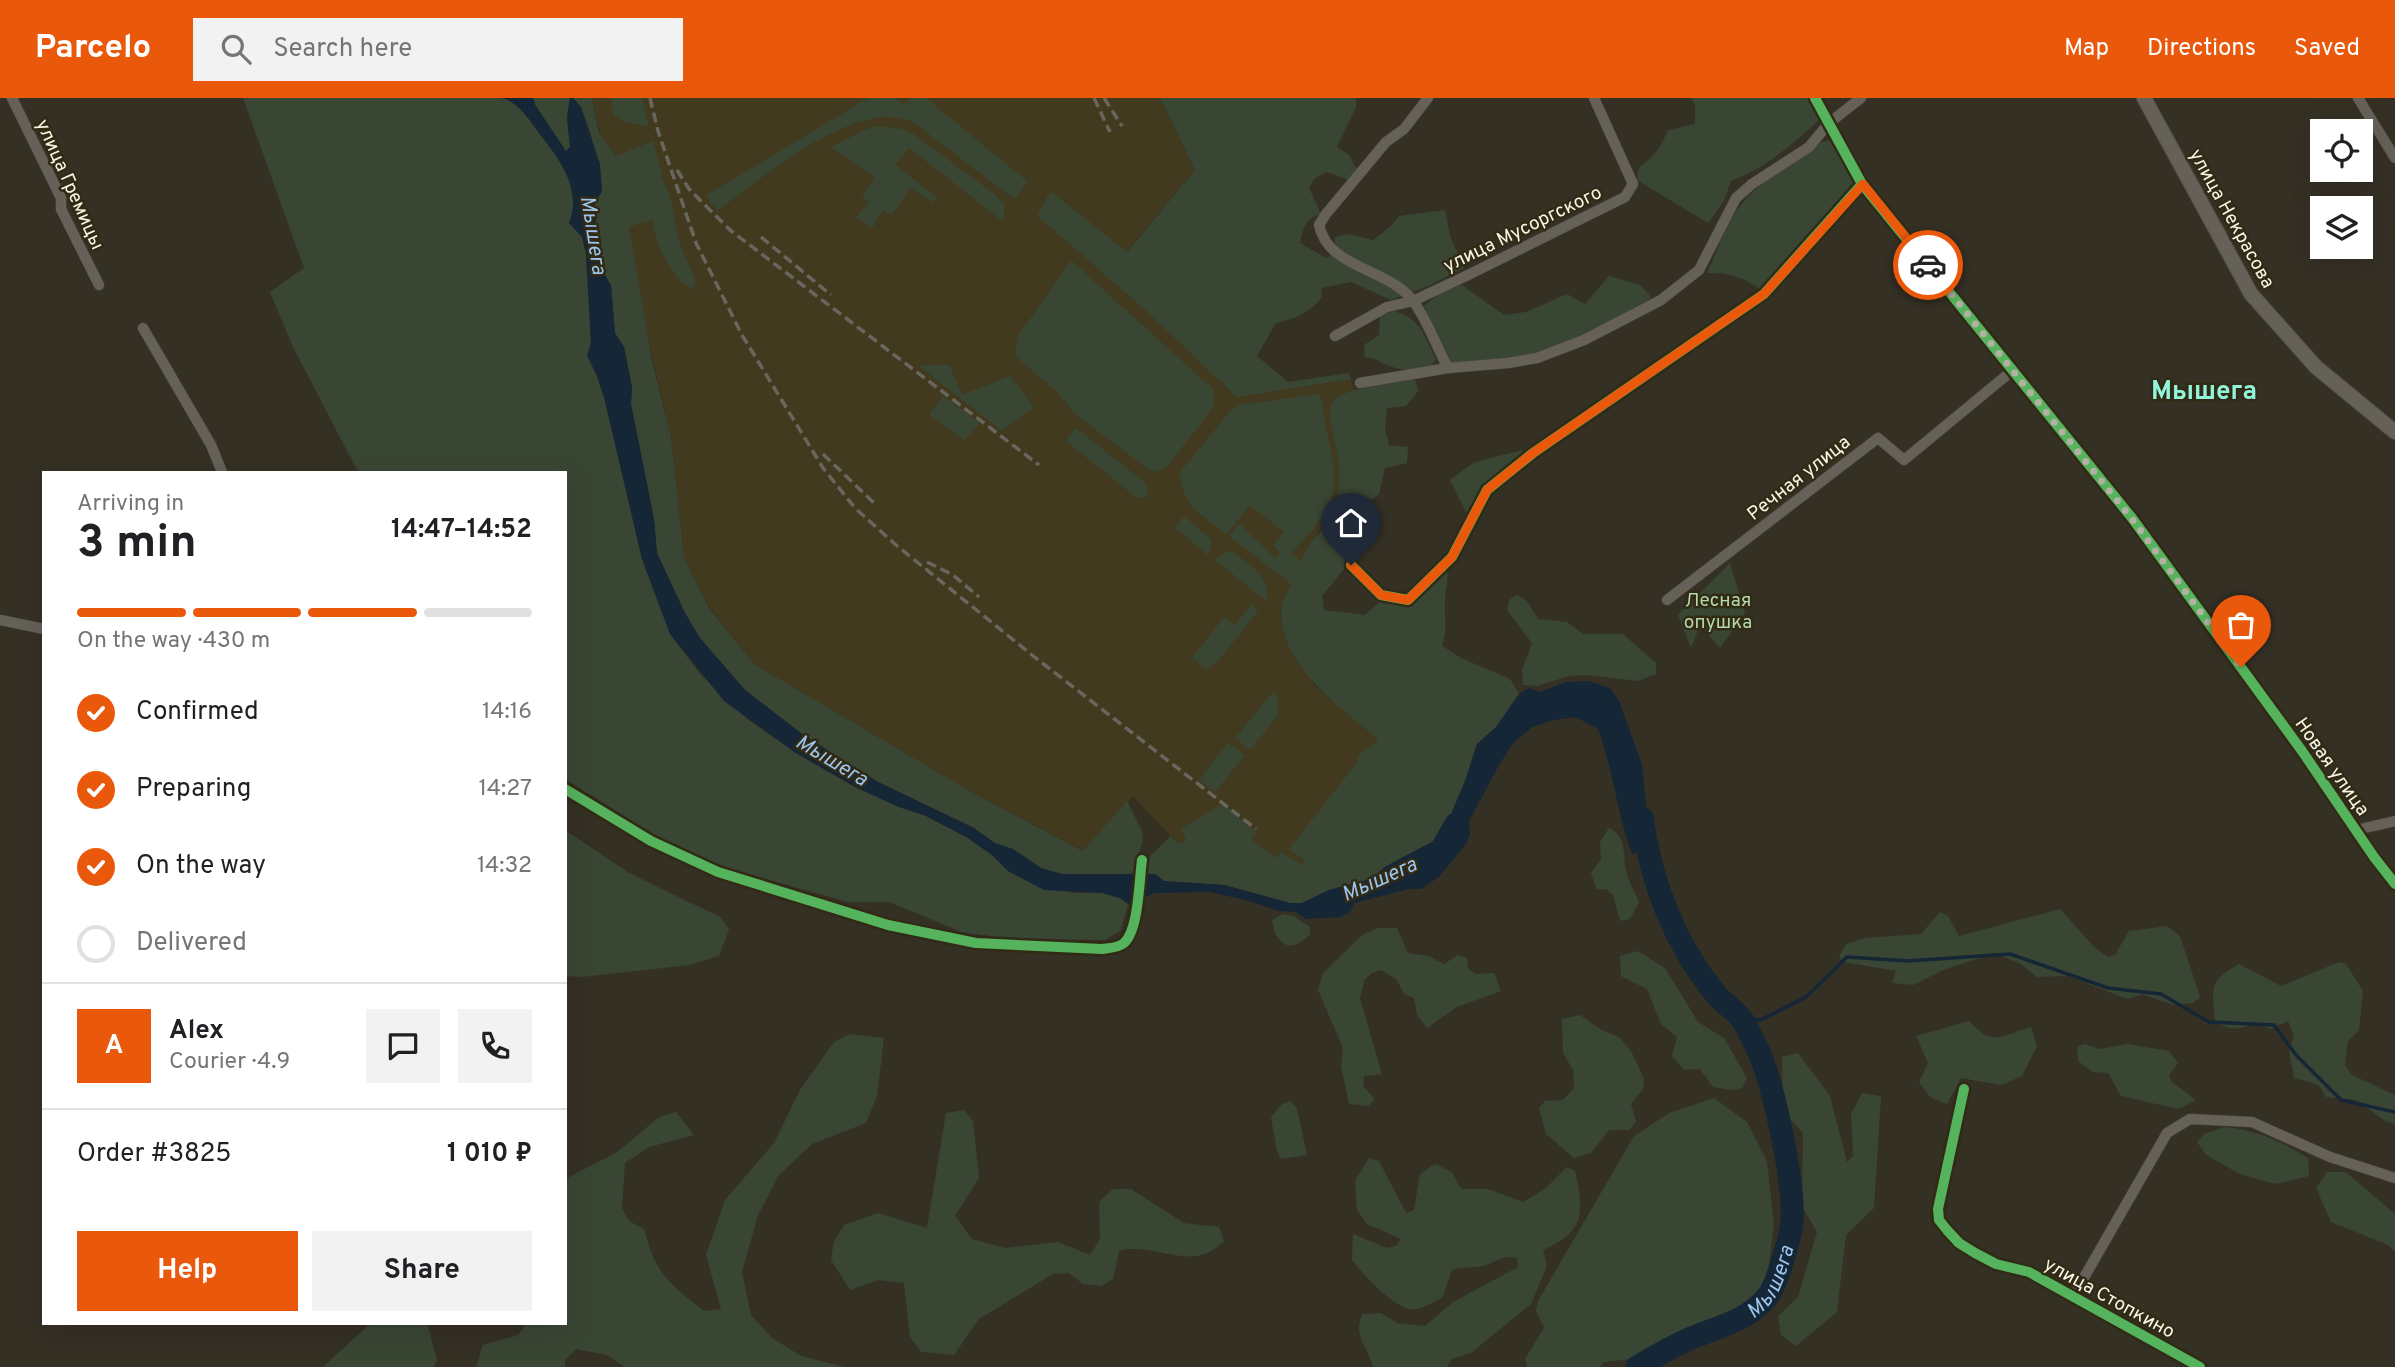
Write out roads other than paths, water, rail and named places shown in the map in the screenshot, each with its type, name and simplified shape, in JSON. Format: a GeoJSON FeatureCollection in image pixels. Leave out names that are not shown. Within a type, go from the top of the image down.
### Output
{"type":"FeatureCollection","features":[{"type":"Feature","properties":{"kind":"main road","name":"улица Некрасова"},"geometry":{"type":"LineString","coordinates":[[2144,98],[2251,294],[2316,367],[2395,432]]}},
{"type":"Feature","properties":{"kind":"street","name":"улица Гремицы"},"geometry":{"type":"LineString","coordinates":[[12,98],[61,198],[61,209],[99,285]]}},
{"type":"Feature","properties":{"kind":"street"},"geometry":{"type":"LineString","coordinates":[[1427,98],[1404,129],[1386,142],[1319,225],[1321,236],[1329,247],[1344,258],[1396,285],[1413,301],[1448,368]]}},
{"type":"Feature","properties":{"kind":"street","name":"улица Мусоргского"},"geometry":{"type":"LineString","coordinates":[[1335,336],[1387,307],[1413,301],[1625,197],[1633,184],[1594,98]]}},
{"type":"Feature","properties":{"kind":"street","name":"Новая улица"},"geometry":{"type":"LineString","coordinates":[[1815,98],[1863,184],[2140,529],[2295,740],[2395,884]]}},
{"type":"Feature","properties":{"kind":"street"},"geometry":{"type":"LineString","coordinates":[[1360,383],[1448,368],[1537,358],[1584,340],[1661,300],[1699,270],[1736,198],[1752,184],[1809,147],[1829,123],[1861,98]]}},
{"type":"Feature","properties":{"kind":"street"},"geometry":{"type":"LineString","coordinates":[[2358,98],[2395,158]]}},
{"type":"Feature","properties":{"kind":"street"},"geometry":{"type":"LineString","coordinates":[[1351,565],[1381,595],[1408,600],[1452,557],[1487,490],[1533,453],[1764,294],[1863,184]]}},
{"type":"Feature","properties":{"kind":"street"},"geometry":{"type":"LineString","coordinates":[[143,328],[211,445],[222,471]]}},
{"type":"Feature","properties":{"kind":"street","name":"Речная улица"},"geometry":{"type":"LineString","coordinates":[[1667,600],[1878,438],[1904,460],[2013,370]]}},
{"type":"Feature","properties":{"kind":"street"},"geometry":{"type":"LineString","coordinates":[[0,620],[42,629]]}},
{"type":"Feature","properties":{"kind":"street"},"geometry":{"type":"LineString","coordinates":[[567,790],[651,841],[718,873],[888,925],[976,943],[1102,949],[1124,943],[1132,930],[1135,917],[1142,860]]}},
{"type":"Feature","properties":{"kind":"street"},"geometry":{"type":"LineString","coordinates":[[2356,830],[2395,821]]}},
{"type":"Feature","properties":{"kind":"street","name":"улица Стопкино"},"geometry":{"type":"LineString","coordinates":[[1964,1089],[1938,1209],[1939,1220],[1959,1243],[1975,1253],[1996,1264],[2029,1272],[2200,1367]]}},
{"type":"Feature","properties":{"kind":"street"},"geometry":{"type":"LineString","coordinates":[[2074,1295],[2167,1133],[2190,1119],[2252,1122],[2330,1157],[2395,1178]]}},
{"type":"Feature","properties":{"kind":"water"},"geometry":{"type":"Polygon","coordinates":[[[502,98],[533,98],[566,151],[570,147],[567,117],[570,98],[581,107],[600,164],[602,191],[595,203],[603,272],[611,285],[615,333],[624,347],[632,387],[631,404],[654,519],[657,553],[700,638],[744,689],[802,734],[878,782],[974,828],[995,843],[1013,849],[1041,868],[1062,874],[1155,874],[1164,881],[1224,885],[1290,903],[1302,903],[1329,890],[1371,879],[1386,866],[1396,866],[1399,860],[1410,855],[1426,861],[1435,857],[1441,850],[1441,838],[1477,744],[1496,727],[1519,694],[1529,688],[1540,692],[1566,682],[1588,681],[1610,688],[1619,701],[1642,764],[1650,847],[1632,854],[1598,729],[1576,717],[1532,727],[1513,743],[1469,821],[1470,834],[1466,844],[1439,877],[1421,889],[1409,889],[1354,903],[1351,911],[1341,917],[1305,919],[1296,912],[1279,911],[1209,892],[1155,893],[1128,904],[1120,898],[1102,893],[1044,890],[1008,871],[992,855],[968,838],[926,816],[855,787],[796,753],[724,701],[670,634],[642,559],[604,397],[587,355],[591,343],[586,254],[582,237],[569,223],[573,210],[571,186],[560,163],[527,116],[513,103],[502,98]]]}},
{"type":"Feature","properties":{"kind":"waterway","name":"Мышега"},"geometry":{"type":"LineString","coordinates":[[1637,1367],[1682,1342],[1741,1318],[1759,1305],[1775,1283],[1792,1222],[1786,1159],[1776,1106],[1763,1062],[1743,1021],[1714,992],[1676,932],[1651,865],[1642,818]]}},
{"type":"Feature","properties":{"kind":"waterway","name":"Мышега"},"geometry":{"type":"LineString","coordinates":[[1396,874],[1441,850],[1456,824]]}},
{"type":"Feature","properties":{"kind":"waterway"},"geometry":{"type":"LineString","coordinates":[[1741,1018],[1761,1020],[1806,997],[1847,957],[1908,961],[2010,954],[2108,988],[2161,994],[2209,1022],[2274,1025],[2296,1055],[2341,1100],[2395,1112]]}},
{"type":"Feature","properties":{"kind":"railway"},"geometry":{"type":"LineString","coordinates":[[650,98],[658,131],[696,243],[742,335],[823,468],[855,508],[896,545],[1032,655],[1256,829]]}},
{"type":"Feature","properties":{"kind":"railway"},"geometry":{"type":"LineString","coordinates":[[1094,98],[1110,132]]}},
{"type":"Feature","properties":{"kind":"railway"},"geometry":{"type":"LineString","coordinates":[[1104,98],[1122,126]]}},
{"type":"Feature","properties":{"kind":"railway"},"geometry":{"type":"LineString","coordinates":[[677,170],[689,189],[730,230],[1039,465]]}},
{"type":"Feature","properties":{"kind":"railway"},"geometry":{"type":"LineString","coordinates":[[761,237],[831,295]]}},
{"type":"Feature","properties":{"kind":"railway"},"geometry":{"type":"LineString","coordinates":[[823,454],[876,505]]}},
{"type":"Feature","properties":{"kind":"railway"},"geometry":{"type":"LineString","coordinates":[[927,562],[953,575],[979,597]]}},
{"type":"Feature","properties":{"kind":"district","name":"Мышега"},"geometry":{"type":"Point","coordinates":[2204,390]}},
{"type":"Feature","properties":{"kind":"park label","name":"Лесная опушка"},"geometry":{"type":"Point","coordinates":[1718,610]}}]}
